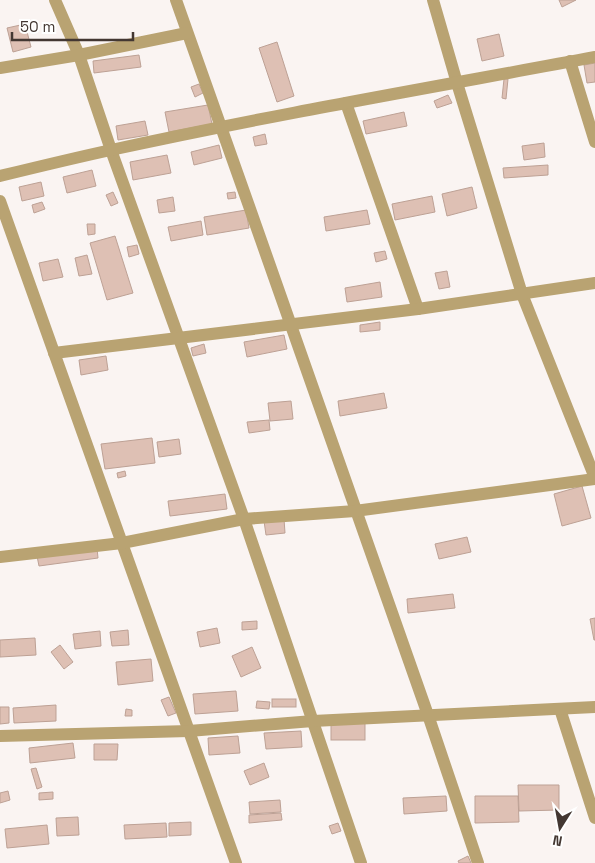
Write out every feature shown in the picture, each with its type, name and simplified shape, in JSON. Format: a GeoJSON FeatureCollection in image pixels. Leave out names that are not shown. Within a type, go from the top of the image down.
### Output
{"type":"FeatureCollection","features":[{"type":"Feature","properties":{"kind":"street"},"geometry":{"type":"LineString","coordinates":[[55,0],[79,54],[111,150],[244,519],[361,863]]}},
{"type":"Feature","properties":{"kind":"street"},"geometry":{"type":"LineString","coordinates":[[176,0],[428,715],[478,863]]}},
{"type":"Feature","properties":{"kind":"street"},"geometry":{"type":"LineString","coordinates":[[0,557],[122,543],[244,519],[356,511],[595,478],[522,294],[433,0]]}},
{"type":"Feature","properties":{"kind":"street"},"geometry":{"type":"LineString","coordinates":[[0,68],[187,33]]}},
{"type":"Feature","properties":{"kind":"street"},"geometry":{"type":"LineString","coordinates":[[0,176],[111,150],[346,103],[595,57]]}},
{"type":"Feature","properties":{"kind":"street"},"geometry":{"type":"LineString","coordinates":[[570,61],[595,142]]}},
{"type":"Feature","properties":{"kind":"street"},"geometry":{"type":"LineString","coordinates":[[346,103],[418,309]]}},
{"type":"Feature","properties":{"kind":"street"},"geometry":{"type":"LineString","coordinates":[[0,201],[236,863]]}},
{"type":"Feature","properties":{"kind":"street"},"geometry":{"type":"LineString","coordinates":[[54,353],[418,309],[595,284]]}},
{"type":"Feature","properties":{"kind":"street"},"geometry":{"type":"LineString","coordinates":[[0,736],[189,731],[313,721],[595,707]]}},
{"type":"Feature","properties":{"kind":"street"},"geometry":{"type":"LineString","coordinates":[[560,709],[595,818]]}},
{"type":"Feature","properties":{"kind":"building"},"geometry":{"type":"Polygon","coordinates":[[[559,0],[576,0],[562,7],[559,0]]]}},
{"type":"Feature","properties":{"kind":"building"},"geometry":{"type":"Polygon","coordinates":[[[25,24],[31,47],[13,52],[7,28],[25,24]]]}},
{"type":"Feature","properties":{"kind":"building"},"geometry":{"type":"Polygon","coordinates":[[[499,34],[504,56],[482,61],[477,39],[499,34]]]}},
{"type":"Feature","properties":{"kind":"building"},"geometry":{"type":"Polygon","coordinates":[[[277,42],[294,96],[277,102],[259,48],[277,42]]]}},
{"type":"Feature","properties":{"kind":"building"},"geometry":{"type":"Polygon","coordinates":[[[139,55],[141,67],[94,73],[93,61],[139,55]]]}},
{"type":"Feature","properties":{"kind":"building"},"geometry":{"type":"Polygon","coordinates":[[[595,63],[595,82],[587,83],[584,65],[595,63]]]}},
{"type":"Feature","properties":{"kind":"building"},"geometry":{"type":"Polygon","coordinates":[[[504,79],[508,79],[506,99],[502,98],[504,79]]]}},
{"type":"Feature","properties":{"kind":"building"},"geometry":{"type":"Polygon","coordinates":[[[199,84],[203,93],[195,97],[191,87],[199,84]]]}},
{"type":"Feature","properties":{"kind":"building"},"geometry":{"type":"Polygon","coordinates":[[[448,95],[452,103],[437,108],[434,101],[448,95]]]}},
{"type":"Feature","properties":{"kind":"building"},"geometry":{"type":"Polygon","coordinates":[[[208,105],[212,124],[169,132],[165,112],[208,105]]]}},
{"type":"Feature","properties":{"kind":"building"},"geometry":{"type":"Polygon","coordinates":[[[404,112],[407,126],[366,134],[363,121],[404,112]]]}},
{"type":"Feature","properties":{"kind":"building"},"geometry":{"type":"Polygon","coordinates":[[[145,121],[148,135],[118,140],[116,126],[145,121]]]}},
{"type":"Feature","properties":{"kind":"building"},"geometry":{"type":"Polygon","coordinates":[[[265,134],[267,144],[255,146],[253,137],[265,134]]]}},
{"type":"Feature","properties":{"kind":"building"},"geometry":{"type":"Polygon","coordinates":[[[544,143],[545,157],[524,160],[522,146],[544,143]]]}},
{"type":"Feature","properties":{"kind":"building"},"geometry":{"type":"Polygon","coordinates":[[[219,145],[222,158],[194,165],[191,152],[219,145]]]}},
{"type":"Feature","properties":{"kind":"building"},"geometry":{"type":"Polygon","coordinates":[[[167,155],[171,173],[133,180],[130,162],[167,155]]]}},
{"type":"Feature","properties":{"kind":"building"},"geometry":{"type":"Polygon","coordinates":[[[548,165],[548,175],[504,178],[503,168],[548,165]]]}},
{"type":"Feature","properties":{"kind":"building"},"geometry":{"type":"Polygon","coordinates":[[[92,170],[96,186],[67,193],[63,177],[92,170]]]}},
{"type":"Feature","properties":{"kind":"building"},"geometry":{"type":"Polygon","coordinates":[[[41,182],[44,196],[22,201],[19,187],[41,182]]]}},
{"type":"Feature","properties":{"kind":"building"},"geometry":{"type":"Polygon","coordinates":[[[472,187],[477,208],[447,216],[442,194],[472,187]]]}},
{"type":"Feature","properties":{"kind":"building"},"geometry":{"type":"Polygon","coordinates":[[[113,192],[118,203],[111,206],[106,195],[113,192]]]}},
{"type":"Feature","properties":{"kind":"building"},"geometry":{"type":"Polygon","coordinates":[[[235,192],[236,198],[228,199],[227,193],[235,192]]]}},
{"type":"Feature","properties":{"kind":"building"},"geometry":{"type":"Polygon","coordinates":[[[432,196],[435,212],[395,220],[392,204],[432,196]]]}},
{"type":"Feature","properties":{"kind":"building"},"geometry":{"type":"Polygon","coordinates":[[[173,197],[175,211],[159,213],[157,200],[173,197]]]}},
{"type":"Feature","properties":{"kind":"building"},"geometry":{"type":"Polygon","coordinates":[[[42,202],[45,209],[34,213],[32,205],[42,202]]]}},
{"type":"Feature","properties":{"kind":"building"},"geometry":{"type":"Polygon","coordinates":[[[246,210],[249,228],[207,235],[204,217],[246,210]]]}},
{"type":"Feature","properties":{"kind":"building"},"geometry":{"type":"Polygon","coordinates":[[[367,210],[370,224],[326,231],[324,217],[367,210]]]}},
{"type":"Feature","properties":{"kind":"building"},"geometry":{"type":"Polygon","coordinates":[[[201,221],[203,235],[171,241],[168,227],[201,221]]]}},
{"type":"Feature","properties":{"kind":"building"},"geometry":{"type":"Polygon","coordinates":[[[87,224],[95,224],[95,234],[88,235],[87,224]]]}},
{"type":"Feature","properties":{"kind":"building"},"geometry":{"type":"Polygon","coordinates":[[[115,236],[133,293],[107,300],[90,243],[115,236]]]}},
{"type":"Feature","properties":{"kind":"building"},"geometry":{"type":"Polygon","coordinates":[[[137,245],[139,254],[129,257],[127,247],[137,245]]]}},
{"type":"Feature","properties":{"kind":"building"},"geometry":{"type":"Polygon","coordinates":[[[385,251],[387,259],[376,262],[374,253],[385,251]]]}},
{"type":"Feature","properties":{"kind":"building"},"geometry":{"type":"Polygon","coordinates":[[[87,255],[92,274],[79,276],[75,258],[87,255]]]}},
{"type":"Feature","properties":{"kind":"building"},"geometry":{"type":"Polygon","coordinates":[[[58,259],[63,277],[43,281],[39,263],[58,259]]]}},
{"type":"Feature","properties":{"kind":"building"},"geometry":{"type":"Polygon","coordinates":[[[447,271],[450,287],[439,289],[435,273],[447,271]]]}},
{"type":"Feature","properties":{"kind":"building"},"geometry":{"type":"Polygon","coordinates":[[[380,282],[382,297],[347,302],[345,288],[380,282]]]}},
{"type":"Feature","properties":{"kind":"building"},"geometry":{"type":"Polygon","coordinates":[[[380,322],[380,330],[360,332],[360,325],[380,322]]]}},
{"type":"Feature","properties":{"kind":"building"},"geometry":{"type":"Polygon","coordinates":[[[284,335],[287,349],[247,357],[244,342],[284,335]]]}},
{"type":"Feature","properties":{"kind":"building"},"geometry":{"type":"Polygon","coordinates":[[[204,344],[206,353],[193,356],[191,348],[204,344]]]}},
{"type":"Feature","properties":{"kind":"building"},"geometry":{"type":"Polygon","coordinates":[[[106,356],[108,370],[81,375],[79,360],[106,356]]]}},
{"type":"Feature","properties":{"kind":"building"},"geometry":{"type":"Polygon","coordinates":[[[384,393],[387,408],[340,416],[338,401],[384,393]]]}},
{"type":"Feature","properties":{"kind":"building"},"geometry":{"type":"Polygon","coordinates":[[[291,401],[293,419],[270,421],[268,403],[291,401]]]}},
{"type":"Feature","properties":{"kind":"building"},"geometry":{"type":"Polygon","coordinates":[[[269,420],[270,430],[249,433],[247,422],[269,420]]]}},
{"type":"Feature","properties":{"kind":"building"},"geometry":{"type":"Polygon","coordinates":[[[152,438],[155,463],[105,469],[101,444],[152,438]]]}},
{"type":"Feature","properties":{"kind":"building"},"geometry":{"type":"Polygon","coordinates":[[[179,439],[181,454],[159,457],[157,442],[179,439]]]}},
{"type":"Feature","properties":{"kind":"building"},"geometry":{"type":"Polygon","coordinates":[[[125,471],[126,476],[118,478],[117,473],[125,471]]]}},
{"type":"Feature","properties":{"kind":"building"},"geometry":{"type":"Polygon","coordinates":[[[582,486],[591,518],[562,526],[554,494],[582,486]]]}},
{"type":"Feature","properties":{"kind":"building"},"geometry":{"type":"Polygon","coordinates":[[[225,494],[227,509],[170,516],[168,501],[225,494]]]}},
{"type":"Feature","properties":{"kind":"building"},"geometry":{"type":"Polygon","coordinates":[[[284,519],[285,533],[266,535],[264,521],[284,519]]]}},
{"type":"Feature","properties":{"kind":"building"},"geometry":{"type":"Polygon","coordinates":[[[467,537],[471,552],[439,559],[435,544],[467,537]]]}},
{"type":"Feature","properties":{"kind":"building"},"geometry":{"type":"Polygon","coordinates":[[[97,548],[98,558],[39,566],[37,556],[97,548]]]}},
{"type":"Feature","properties":{"kind":"building"},"geometry":{"type":"Polygon","coordinates":[[[453,594],[455,608],[408,613],[407,599],[453,594]]]}},
{"type":"Feature","properties":{"kind":"building"},"geometry":{"type":"Polygon","coordinates":[[[595,618],[595,640],[594,640],[590,619],[595,618]]]}},
{"type":"Feature","properties":{"kind":"building"},"geometry":{"type":"Polygon","coordinates":[[[257,621],[257,629],[242,630],[242,622],[257,621]]]}},
{"type":"Feature","properties":{"kind":"building"},"geometry":{"type":"Polygon","coordinates":[[[217,628],[220,643],[200,647],[197,632],[217,628]]]}},
{"type":"Feature","properties":{"kind":"building"},"geometry":{"type":"Polygon","coordinates":[[[128,630],[129,645],[112,646],[110,632],[128,630]]]}},
{"type":"Feature","properties":{"kind":"building"},"geometry":{"type":"Polygon","coordinates":[[[100,631],[101,646],[75,649],[73,634],[100,631]]]}},
{"type":"Feature","properties":{"kind":"building"},"geometry":{"type":"Polygon","coordinates":[[[35,638],[36,655],[0,657],[0,640],[35,638]]]}},
{"type":"Feature","properties":{"kind":"building"},"geometry":{"type":"Polygon","coordinates":[[[60,645],[73,662],[64,669],[51,652],[60,645]]]}},
{"type":"Feature","properties":{"kind":"building"},"geometry":{"type":"Polygon","coordinates":[[[252,647],[261,668],[241,677],[232,656],[252,647]]]}},
{"type":"Feature","properties":{"kind":"building"},"geometry":{"type":"Polygon","coordinates":[[[151,659],[153,681],[118,685],[116,662],[151,659]]]}},
{"type":"Feature","properties":{"kind":"building"},"geometry":{"type":"Polygon","coordinates":[[[236,691],[238,711],[195,714],[193,694],[236,691]]]}},
{"type":"Feature","properties":{"kind":"building"},"geometry":{"type":"Polygon","coordinates":[[[169,697],[176,713],[168,716],[161,700],[169,697]]]}},
{"type":"Feature","properties":{"kind":"building"},"geometry":{"type":"Polygon","coordinates":[[[272,699],[296,699],[296,707],[272,707],[272,699]]]}},
{"type":"Feature","properties":{"kind":"building"},"geometry":{"type":"Polygon","coordinates":[[[257,701],[270,702],[269,709],[256,708],[257,701]]]}},
{"type":"Feature","properties":{"kind":"building"},"geometry":{"type":"Polygon","coordinates":[[[56,705],[56,721],[14,723],[13,708],[56,705]]]}},
{"type":"Feature","properties":{"kind":"building"},"geometry":{"type":"Polygon","coordinates":[[[0,707],[9,707],[9,723],[0,724],[0,707]]]}},
{"type":"Feature","properties":{"kind":"building"},"geometry":{"type":"Polygon","coordinates":[[[126,709],[132,710],[132,716],[125,716],[126,709]]]}},
{"type":"Feature","properties":{"kind":"building"},"geometry":{"type":"Polygon","coordinates":[[[331,723],[365,723],[365,740],[331,740],[331,723]]]}},
{"type":"Feature","properties":{"kind":"building"},"geometry":{"type":"Polygon","coordinates":[[[301,731],[302,747],[266,749],[264,733],[301,731]]]}},
{"type":"Feature","properties":{"kind":"building"},"geometry":{"type":"Polygon","coordinates":[[[238,736],[240,753],[209,755],[208,738],[238,736]]]}},
{"type":"Feature","properties":{"kind":"building"},"geometry":{"type":"Polygon","coordinates":[[[73,743],[75,758],[30,763],[29,748],[73,743]]]}},
{"type":"Feature","properties":{"kind":"building"},"geometry":{"type":"Polygon","coordinates":[[[94,744],[118,744],[117,760],[94,760],[94,744]]]}},
{"type":"Feature","properties":{"kind":"building"},"geometry":{"type":"Polygon","coordinates":[[[264,763],[269,777],[250,785],[244,771],[264,763]]]}},
{"type":"Feature","properties":{"kind":"building"},"geometry":{"type":"Polygon","coordinates":[[[36,768],[42,787],[37,789],[31,769],[36,768]]]}},
{"type":"Feature","properties":{"kind":"building"},"geometry":{"type":"Polygon","coordinates":[[[518,785],[559,785],[559,810],[519,811],[518,785]]]}},
{"type":"Feature","properties":{"kind":"building"},"geometry":{"type":"Polygon","coordinates":[[[8,791],[10,800],[0,803],[0,793],[8,791]]]}},
{"type":"Feature","properties":{"kind":"building"},"geometry":{"type":"Polygon","coordinates":[[[53,792],[53,799],[39,800],[39,793],[53,792]]]}},
{"type":"Feature","properties":{"kind":"building"},"geometry":{"type":"Polygon","coordinates":[[[446,796],[447,811],[404,814],[403,798],[446,796]]]}},
{"type":"Feature","properties":{"kind":"building"},"geometry":{"type":"Polygon","coordinates":[[[475,796],[518,796],[519,822],[475,823],[475,796]]]}},
{"type":"Feature","properties":{"kind":"building"},"geometry":{"type":"Polygon","coordinates":[[[280,800],[281,812],[250,814],[249,802],[280,800]]]}},
{"type":"Feature","properties":{"kind":"building"},"geometry":{"type":"Polygon","coordinates":[[[281,813],[282,820],[249,823],[249,815],[281,813]]]}},
{"type":"Feature","properties":{"kind":"building"},"geometry":{"type":"Polygon","coordinates":[[[78,817],[79,835],[57,836],[56,818],[78,817]]]}},
{"type":"Feature","properties":{"kind":"building"},"geometry":{"type":"Polygon","coordinates":[[[191,822],[191,835],[169,836],[169,823],[191,822]]]}},
{"type":"Feature","properties":{"kind":"building"},"geometry":{"type":"Polygon","coordinates":[[[166,823],[167,837],[125,839],[124,825],[166,823]]]}},
{"type":"Feature","properties":{"kind":"building"},"geometry":{"type":"Polygon","coordinates":[[[338,823],[341,831],[332,834],[329,826],[338,823]]]}},
{"type":"Feature","properties":{"kind":"building"},"geometry":{"type":"Polygon","coordinates":[[[47,825],[49,844],[7,848],[5,829],[47,825]]]}},
{"type":"Feature","properties":{"kind":"building"},"geometry":{"type":"Polygon","coordinates":[[[468,856],[471,863],[459,863],[458,861],[468,856]]]}}]}
